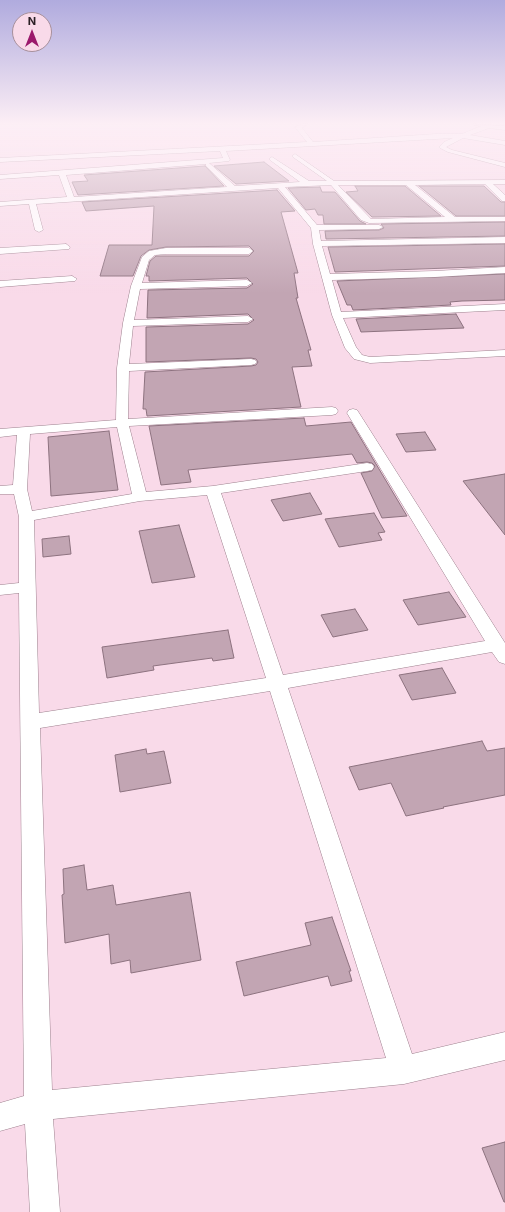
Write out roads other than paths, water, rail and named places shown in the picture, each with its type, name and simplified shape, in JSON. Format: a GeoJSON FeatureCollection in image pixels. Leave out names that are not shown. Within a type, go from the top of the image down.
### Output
{"type":"FeatureCollection","features":[{"type":"Feature","properties":{"kind":"street"},"geometry":{"type":"LineString","coordinates":[[62,181],[71,199]]}},
{"type":"Feature","properties":{"kind":"street"},"geometry":{"type":"LineString","coordinates":[[224,181],[234,189]]}},
{"type":"Feature","properties":{"kind":"street"},"geometry":{"type":"LineString","coordinates":[[303,181],[308,184]]}},
{"type":"Feature","properties":{"kind":"street"},"geometry":{"type":"LineString","coordinates":[[329,181],[364,218],[369,221],[505,219]]}},
{"type":"Feature","properties":{"kind":"street"},"geometry":{"type":"LineString","coordinates":[[407,182],[452,219]]}},
{"type":"Feature","properties":{"kind":"street"},"geometry":{"type":"LineString","coordinates":[[0,204],[281,187],[308,184],[505,182]]}},
{"type":"Feature","properties":{"kind":"street"},"geometry":{"type":"LineString","coordinates":[[488,184],[505,199]]}},
{"type":"Feature","properties":{"kind":"street"},"geometry":{"type":"LineString","coordinates":[[281,187],[315,228],[317,244],[337,315],[350,348],[354,354],[362,359],[370,360],[505,353]]}},
{"type":"Feature","properties":{"kind":"street"},"geometry":{"type":"LineString","coordinates":[[32,202],[39,230]]}},
{"type":"Feature","properties":{"kind":"street"},"geometry":{"type":"LineString","coordinates":[[465,219],[471,227]]}},
{"type":"Feature","properties":{"kind":"street"},"geometry":{"type":"LineString","coordinates":[[315,228],[505,227]]}},
{"type":"Feature","properties":{"kind":"street"},"geometry":{"type":"LineString","coordinates":[[317,244],[505,240]]}},
{"type":"Feature","properties":{"kind":"street"},"geometry":{"type":"LineString","coordinates":[[0,250],[66,247]]}},
{"type":"Feature","properties":{"kind":"street"},"geometry":{"type":"LineString","coordinates":[[140,498],[122,423],[123,368],[128,323],[136,286],[145,260],[152,254],[166,251],[249,251]]}},
{"type":"Feature","properties":{"kind":"street"},"geometry":{"type":"LineString","coordinates":[[326,277],[436,274],[505,270]]}},
{"type":"Feature","properties":{"kind":"street"},"geometry":{"type":"LineString","coordinates":[[0,284],[72,279]]}},
{"type":"Feature","properties":{"kind":"street"},"geometry":{"type":"LineString","coordinates":[[136,286],[247,283]]}},
{"type":"Feature","properties":{"kind":"street"},"geometry":{"type":"LineString","coordinates":[[337,315],[505,308]]}},
{"type":"Feature","properties":{"kind":"street"},"geometry":{"type":"LineString","coordinates":[[128,323],[248,319]]}},
{"type":"Feature","properties":{"kind":"street"},"geometry":{"type":"LineString","coordinates":[[123,368],[251,362]]}},
{"type":"Feature","properties":{"kind":"street"},"geometry":{"type":"LineString","coordinates":[[0,433],[122,423],[332,411]]}},
{"type":"Feature","properties":{"kind":"street"},"geometry":{"type":"LineString","coordinates":[[30,722],[276,683],[501,651],[353,413]]}},
{"type":"Feature","properties":{"kind":"street"},"geometry":{"type":"LineString","coordinates":[[24,432],[20,489],[26,517],[38,1106],[45,1212]]}},
{"type":"Feature","properties":{"kind":"street"},"geometry":{"type":"LineString","coordinates":[[26,517],[140,498],[213,490],[367,467]]}},
{"type":"Feature","properties":{"kind":"street"},"geometry":{"type":"LineString","coordinates":[[0,490],[20,489]]}},
{"type":"Feature","properties":{"kind":"street"},"geometry":{"type":"LineString","coordinates":[[213,490],[404,1070]]}},
{"type":"Feature","properties":{"kind":"street"},"geometry":{"type":"LineString","coordinates":[[0,590],[27,588]]}},
{"type":"Feature","properties":{"kind":"street"},"geometry":{"type":"LineString","coordinates":[[0,1117],[38,1106],[404,1070],[505,1046]]}}]}
